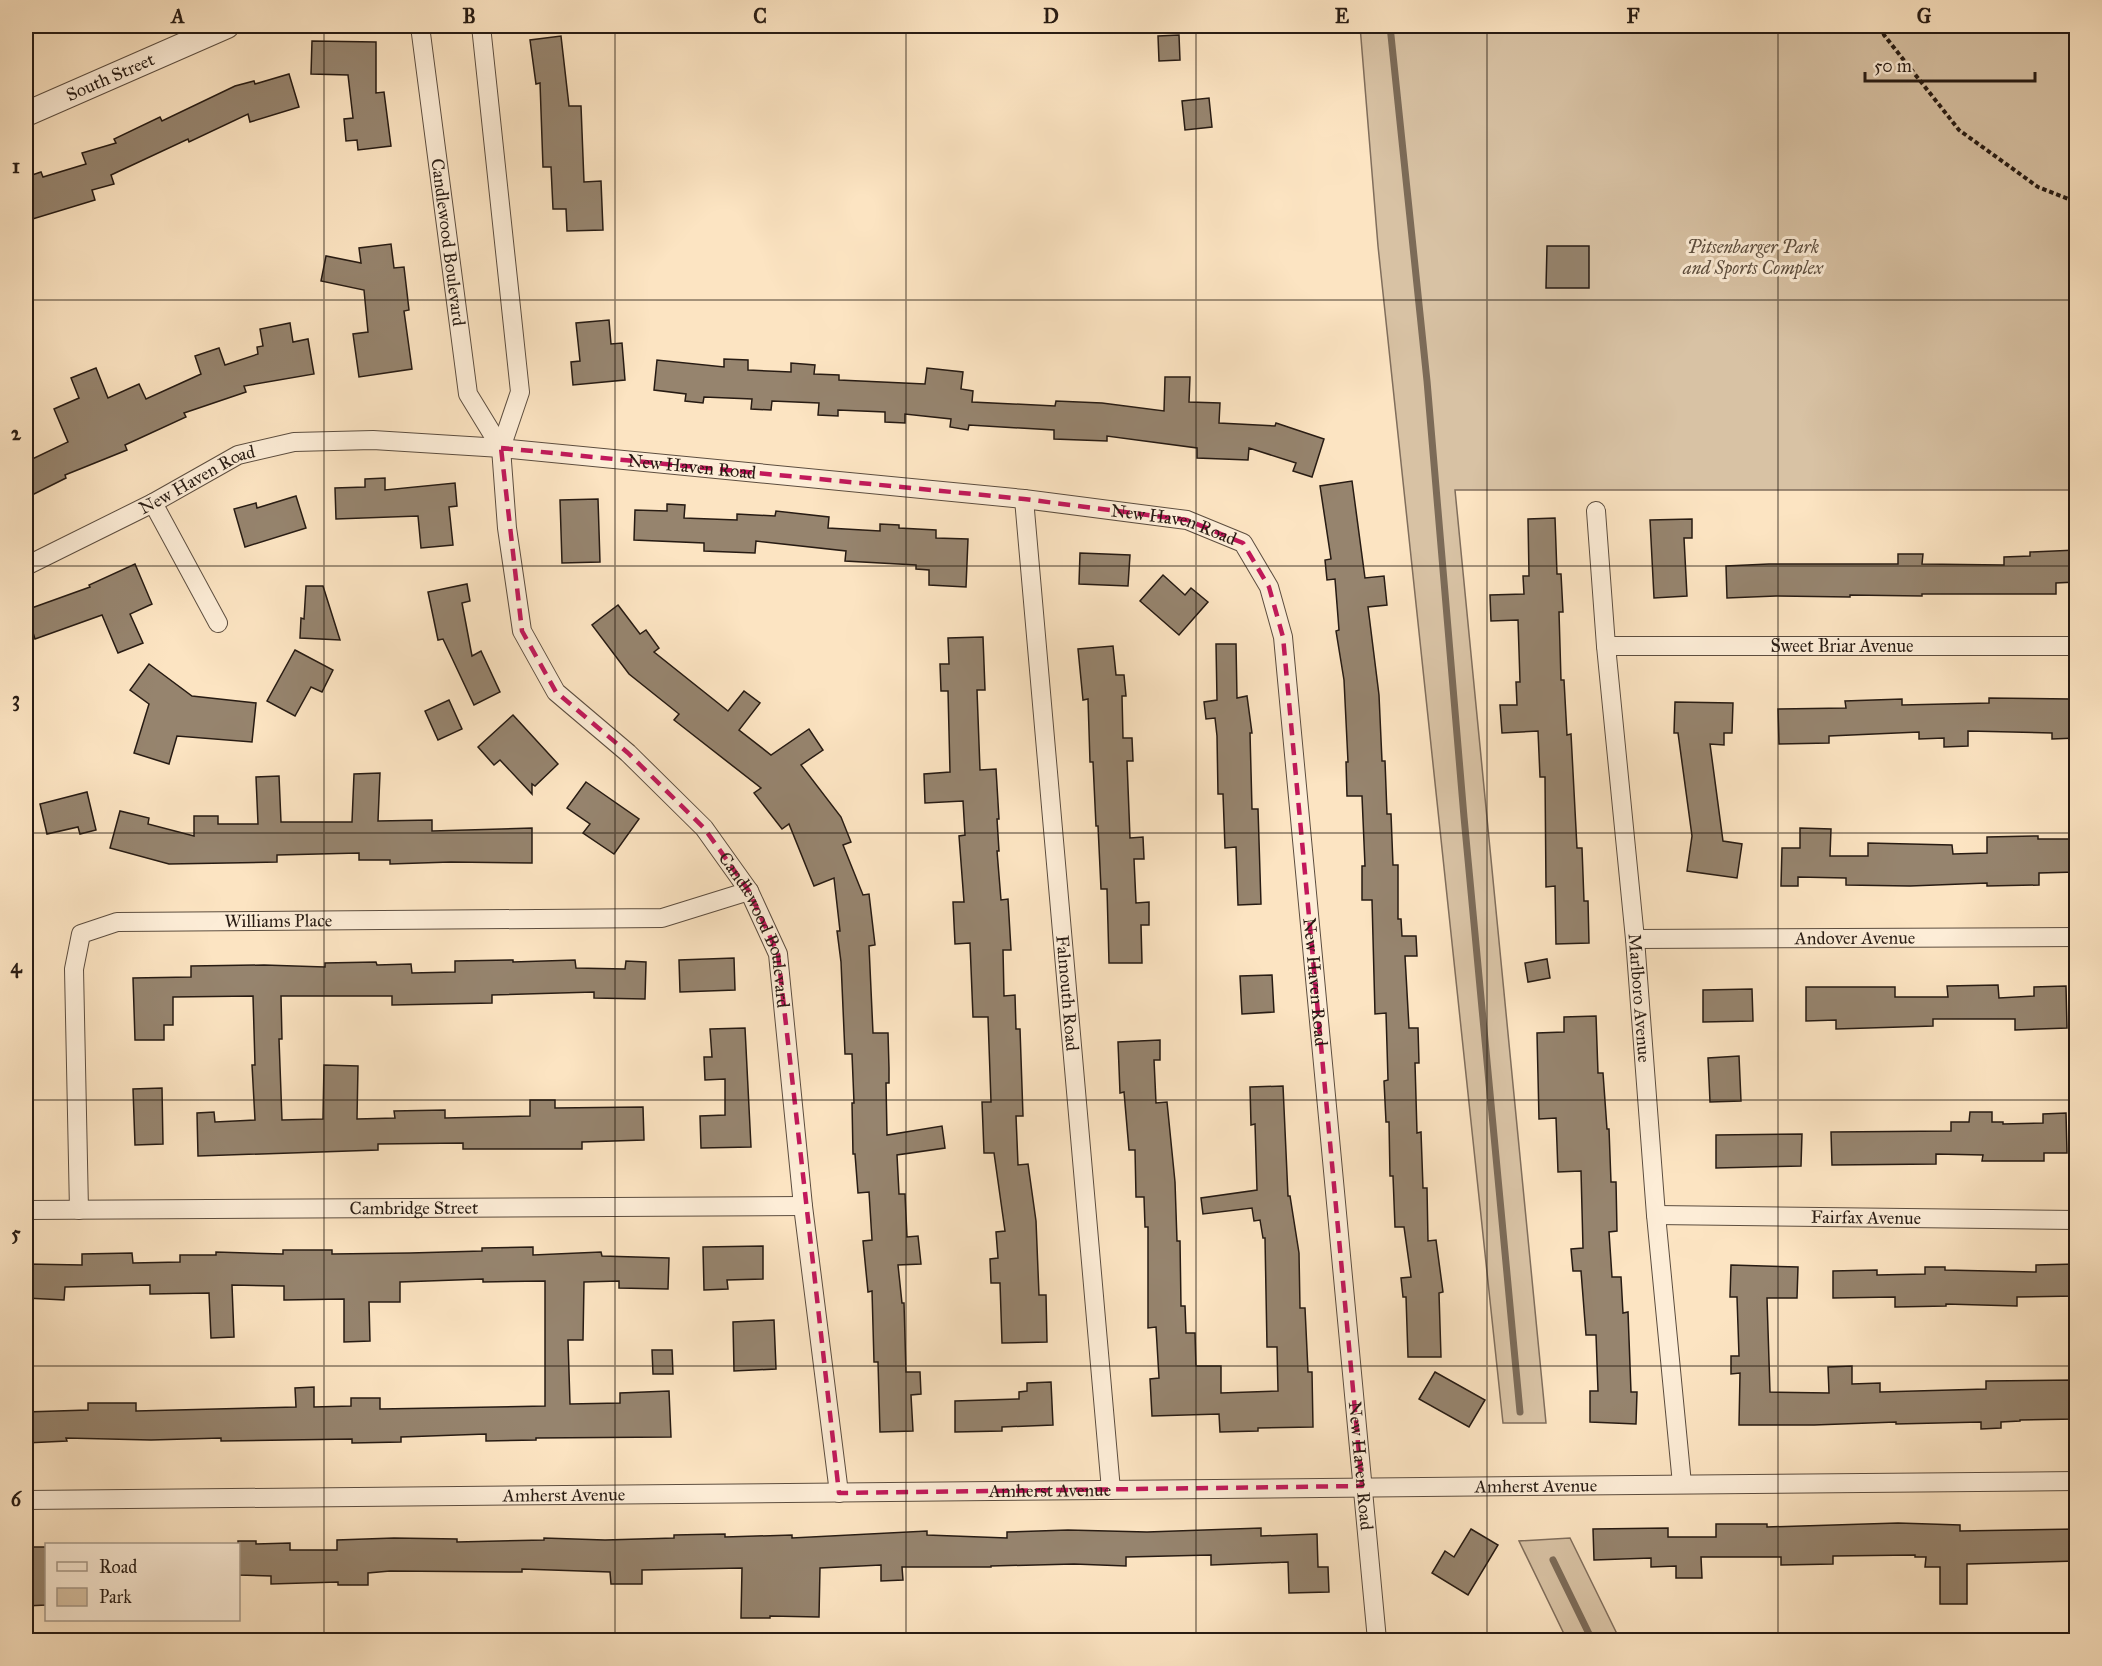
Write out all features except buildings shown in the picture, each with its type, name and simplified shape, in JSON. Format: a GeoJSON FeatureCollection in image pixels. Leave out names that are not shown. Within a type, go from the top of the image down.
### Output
{"type":"FeatureCollection","features":[{"type":"Feature","properties":{"kind":"street","name":"South Street"},"geometry":{"type":"LineString","coordinates":[[26,114],[226,26]]}},
{"type":"Feature","properties":{"kind":"street","name":"Candlewood Boulevard"},"geometry":{"type":"LineString","coordinates":[[420,26],[468,394],[501,448]]}},
{"type":"Feature","properties":{"kind":"street","name":"Candlewood Boulevard"},"geometry":{"type":"LineString","coordinates":[[481,26],[520,392],[501,448],[507,528],[522,631],[556,692],[628,753],[704,828],[749,891],[778,954],[803,1206],[839,1493]]}},
{"type":"Feature","properties":{"kind":"street","name":"New Haven Road"},"geometry":{"type":"LineString","coordinates":[[26,566],[153,503],[238,455],[294,442],[373,440],[501,448],[1024,499],[1187,520],[1243,543],[1269,587],[1283,637],[1377,1641]]}},
{"type":"Feature","properties":{"kind":"street","name":"Falmouth Road"},"geometry":{"type":"LineString","coordinates":[[1024,499],[1111,1490]]}},
{"type":"Feature","properties":{"kind":"street"},"geometry":{"type":"LineString","coordinates":[[153,503],[218,623]]}},
{"type":"Feature","properties":{"kind":"street","name":"Marlboro Avenue"},"geometry":{"type":"LineString","coordinates":[[1596,512],[1606,646],[1635,939],[1656,1215],[1682,1484]]}},
{"type":"Feature","properties":{"kind":"street","name":"Sweet Briar Avenue"},"geometry":{"type":"LineString","coordinates":[[1606,646],[2076,646]]}},
{"type":"Feature","properties":{"kind":"street","name":"Williams Place"},"geometry":{"type":"LineString","coordinates":[[79,1210],[74,969],[81,934],[117,922],[662,918],[749,891]]}},
{"type":"Feature","properties":{"kind":"street","name":"Andover Avenue"},"geometry":{"type":"LineString","coordinates":[[1635,939],[2076,937]]}},
{"type":"Feature","properties":{"kind":"street","name":"Cambridge Street"},"geometry":{"type":"LineString","coordinates":[[26,1210],[803,1206]]}},
{"type":"Feature","properties":{"kind":"street","name":"Fairfax Avenue"},"geometry":{"type":"LineString","coordinates":[[1656,1215],[2076,1220]]}},
{"type":"Feature","properties":{"kind":"street","name":"Amherst Avenue"},"geometry":{"type":"LineString","coordinates":[[26,1500],[2076,1481]]}},
{"type":"Feature","properties":{"kind":"path"},"geometry":{"type":"LineString","coordinates":[[1881,26],[1884,35],[1959,130],[2038,187],[2076,202]]}},
{"type":"Feature","properties":{"kind":"highlighted area"},"geometry":{"type":"Polygon","coordinates":[[[501,448],[1024,499],[1187,520],[1243,543],[1269,587],[1283,637],[1362,1486],[839,1493],[778,954],[749,891],[704,828],[628,753],[556,692],[522,631],[501,448]]]}},
{"type":"Feature","properties":{"kind":"green space","name":"Pitsenbarger Park and Sports Complex"},"geometry":{"type":"Polygon","coordinates":[[[1360,26],[2076,26],[2076,490],[1455,490],[1546,1423],[1503,1423],[1378,246],[1360,26]]]}},
{"type":"Feature","properties":{"kind":"green space"},"geometry":{"type":"Polygon","coordinates":[[[1570,1538],[1620,1640],[1567,1640],[1519,1541],[1570,1538]]]}},
{"type":"Feature","properties":{"kind":"waterway"},"geometry":{"type":"LineString","coordinates":[[1390,26],[1427,381],[1464,817],[1520,1412]]}},
{"type":"Feature","properties":{"kind":"waterway"},"geometry":{"type":"LineString","coordinates":[[1553,1560],[1592,1640]]}}]}
